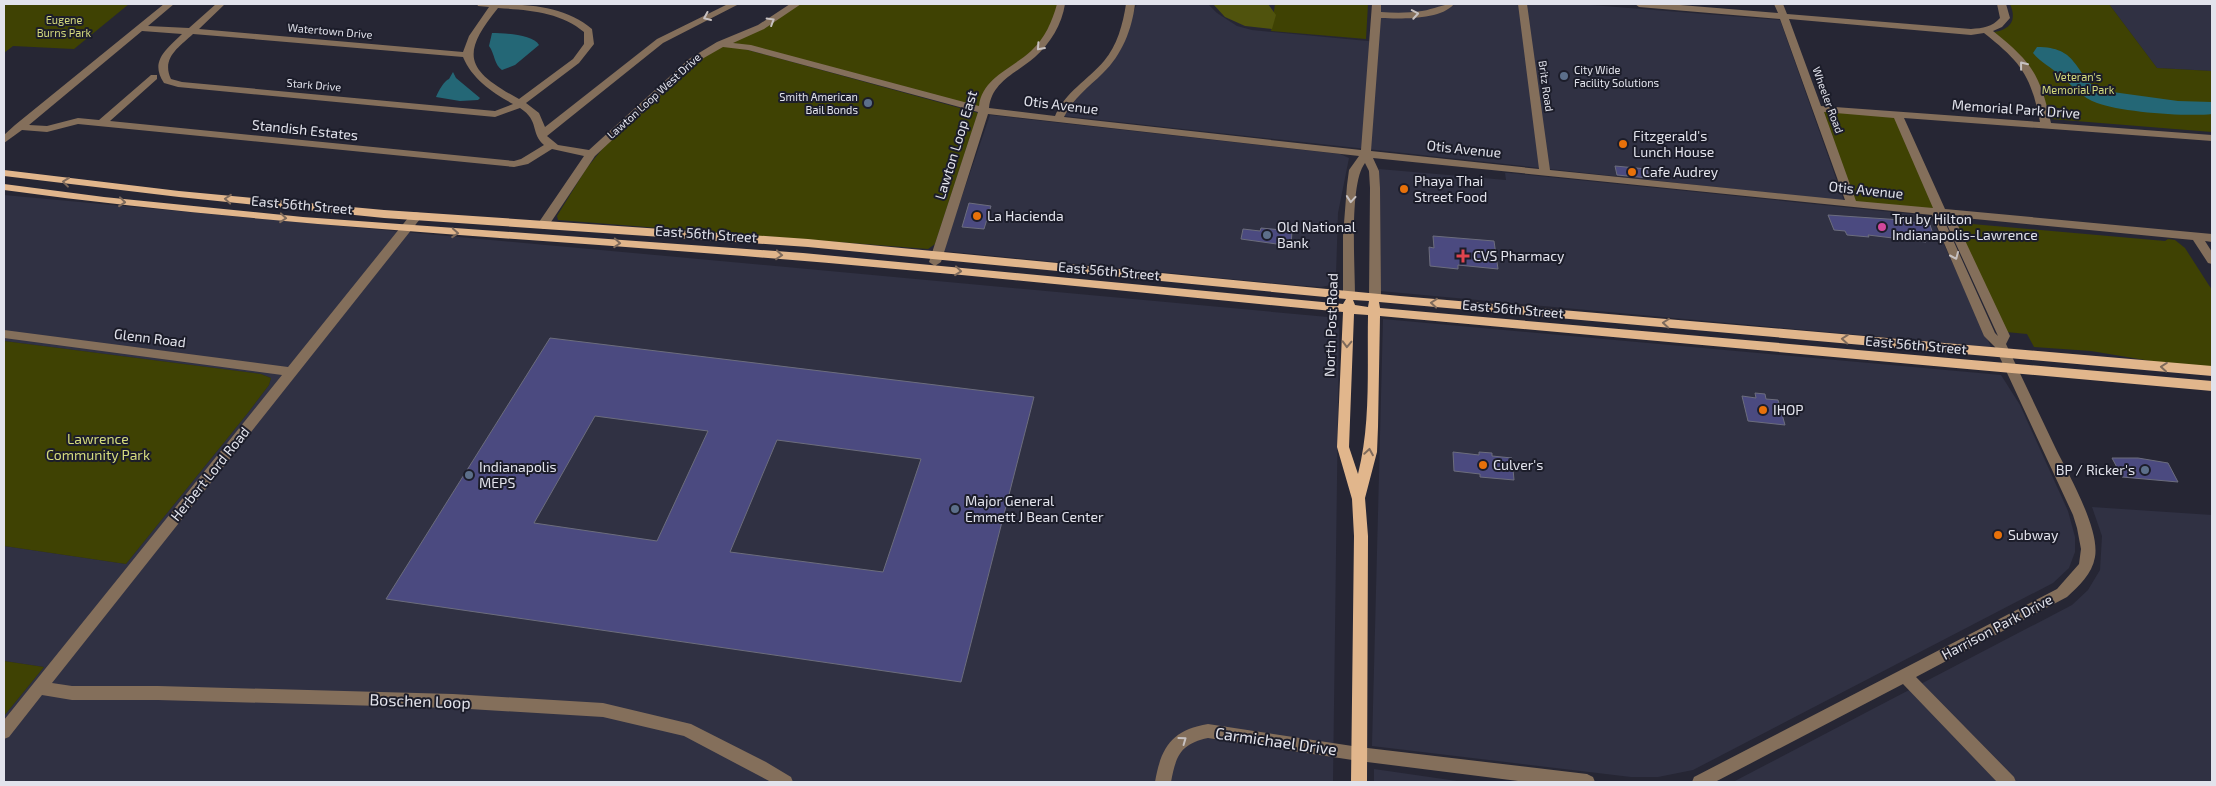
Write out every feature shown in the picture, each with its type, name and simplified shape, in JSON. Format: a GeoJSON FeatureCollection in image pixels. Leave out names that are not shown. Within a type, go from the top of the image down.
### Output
{"type":"FeatureCollection","features":[{"type":"Feature","properties":{"kind":"main road","name":"East 56th Street"},"geometry":{"type":"LineString","coordinates":[[4,173],[179,194],[416,216],[750,238],[937,258],[1761,332],[2005,356],[2163,382],[2212,386]]}},
{"type":"Feature","properties":{"kind":"main road","name":"East 56th Street"},"geometry":{"type":"LineString","coordinates":[[4,188],[115,202],[406,229],[806,257],[1679,339],[2005,356],[2212,371]]}},
{"type":"Feature","properties":{"kind":"main road","name":"North Post Road"},"geometry":{"type":"LineString","coordinates":[[1349,295],[1344,447],[1359,499],[1361,536],[1358,782]]}},
{"type":"Feature","properties":{"kind":"main road","name":"North Post Road"},"geometry":{"type":"LineString","coordinates":[[1359,499],[1370,452],[1372,427],[1374,297]]}},
{"type":"Feature","properties":{"kind":"main road"},"geometry":{"type":"LineString","coordinates":[[1572,329],[1578,325],[1588,324],[1627,327],[1630,325],[1630,320]]}},
{"type":"Feature","properties":{"kind":"main road"},"geometry":{"type":"LineString","coordinates":[[1679,339],[1684,333],[1752,336],[1761,332]]}},
{"type":"Feature","properties":{"kind":"main road"},"geometry":{"type":"LineString","coordinates":[[2163,382],[2212,382]]}},
{"type":"Feature","properties":{"kind":"street"},"geometry":{"type":"LineString","coordinates":[[4,140],[169,4]]}},
{"type":"Feature","properties":{"kind":"street"},"geometry":{"type":"LineString","coordinates":[[190,31],[221,4]]}},
{"type":"Feature","properties":{"kind":"street"},"geometry":{"type":"LineString","coordinates":[[480,4],[544,10],[575,20],[589,32],[589,43],[581,55],[519,104]]}},
{"type":"Feature","properties":{"kind":"street"},"geometry":{"type":"LineString","coordinates":[[542,135],[660,41],[735,4]]}},
{"type":"Feature","properties":{"kind":"street","name":"Lawton Loop West Drive"},"geometry":{"type":"LineString","coordinates":[[543,225],[588,158],[624,122],[660,92],[692,61],[720,44],[761,27],[796,4]]}},
{"type":"Feature","properties":{"kind":"street","name":"Lawton Loop East"},"geometry":{"type":"LineString","coordinates":[[937,258],[984,110],[984,99],[989,88],[1032,55],[1046,39],[1057,21],[1061,4]]}},
{"type":"Feature","properties":{"kind":"street"},"geometry":{"type":"LineString","coordinates":[[1058,120],[1068,100],[1106,65],[1114,54],[1131,4]]}},
{"type":"Feature","properties":{"kind":"street","name":"North Post Road"},"geometry":{"type":"LineString","coordinates":[[1374,297],[1375,188],[1374,171],[1366,154],[1377,4]]}},
{"type":"Feature","properties":{"kind":"street"},"geometry":{"type":"LineString","coordinates":[[1377,15],[1414,15],[1450,4]]}},
{"type":"Feature","properties":{"kind":"street","name":"Britz Road"},"geometry":{"type":"LineString","coordinates":[[1523,4],[1545,172]]}},
{"type":"Feature","properties":{"kind":"street"},"geometry":{"type":"LineString","coordinates":[[1639,4],[1970,32],[1999,26],[2005,18],[2002,4]]}},
{"type":"Feature","properties":{"kind":"street","name":"Wheeler Road"},"geometry":{"type":"LineString","coordinates":[[1779,4],[1852,204]]}},
{"type":"Feature","properties":{"kind":"street"},"geometry":{"type":"LineString","coordinates":[[496,5],[475,30],[470,41],[468,55],[471,67],[481,79],[534,113],[540,122],[544,141],[552,147],[551,153],[588,158]]}},
{"type":"Feature","properties":{"kind":"street","name":"Watertown Drive"},"geometry":{"type":"LineString","coordinates":[[142,26],[178,32],[190,31],[468,55]]}},
{"type":"Feature","properties":{"kind":"street"},"geometry":{"type":"LineString","coordinates":[[1986,30],[2002,43],[2026,68],[2037,86],[2046,125]]}},
{"type":"Feature","properties":{"kind":"street","name":"Stark Drive"},"geometry":{"type":"LineString","coordinates":[[190,31],[170,48],[163,59],[165,78],[177,85],[494,114],[508,112],[519,104]]}},
{"type":"Feature","properties":{"kind":"street","name":"Otis Avenue"},"geometry":{"type":"LineString","coordinates":[[720,44],[748,47],[984,110],[1058,120],[1852,204],[2212,238]]}},
{"type":"Feature","properties":{"kind":"street"},"geometry":{"type":"LineString","coordinates":[[102,123],[154,77]]}},
{"type":"Feature","properties":{"kind":"street","name":"Memorial Park Drive"},"geometry":{"type":"LineString","coordinates":[[1818,109],[2212,138]]}},
{"type":"Feature","properties":{"kind":"street"},"geometry":{"type":"LineString","coordinates":[[1897,114],[1941,213]]}},
{"type":"Feature","properties":{"kind":"street","name":"Standish Estates"},"geometry":{"type":"LineString","coordinates":[[22,124],[47,129],[78,121],[514,164],[524,162],[552,147]]}},
{"type":"Feature","properties":{"kind":"street","name":"North Post Road"},"geometry":{"type":"LineString","coordinates":[[1349,295],[1352,185],[1354,170],[1366,154]]}},
{"type":"Feature","properties":{"kind":"street","name":"Harrison Park Drive"},"geometry":{"type":"LineString","coordinates":[[1700,782],[2062,593],[2082,573],[2086,566],[2088,542],[2080,515],[2005,356],[1990,336],[1938,216],[1941,213]]}},
{"type":"Feature","properties":{"kind":"street","name":"Herbert Lord Road"},"geometry":{"type":"LineString","coordinates":[[4,732],[416,216]]}},
{"type":"Feature","properties":{"kind":"street"},"geometry":{"type":"LineString","coordinates":[[2196,236],[2212,260]]}},
{"type":"Feature","properties":{"kind":"street","name":"Glenn Road"},"geometry":{"type":"LineString","coordinates":[[4,334],[292,372]]}},
{"type":"Feature","properties":{"kind":"street"},"geometry":{"type":"LineString","coordinates":[[1905,676],[2008,782]]}},
{"type":"Feature","properties":{"kind":"street","name":"Boschen Loop"},"geometry":{"type":"LineString","coordinates":[[39,688],[72,693],[158,693],[453,701],[603,710],[686,729],[785,782]]}},
{"type":"Feature","properties":{"kind":"street","name":"Carmichael Drive"},"geometry":{"type":"LineString","coordinates":[[1163,782],[1167,761],[1173,748],[1182,739],[1201,732],[1208,731],[1359,754]]}},
{"type":"Feature","properties":{"kind":"street"},"geometry":{"type":"LineString","coordinates":[[1359,754],[1587,782]]}},
{"type":"Feature","properties":{"kind":"shaded area"},"geometry":{"type":"Polygon","coordinates":[[[1137,4],[1208,4],[1217,13],[1237,26],[1252,30],[1378,42],[1378,4],[1579,4],[1780,20],[1844,201],[1064,116],[1065,107],[1116,53],[1137,4]]]}},
{"type":"Feature","properties":{"kind":"shaded area"},"geometry":{"type":"Polygon","coordinates":[[[1213,4],[1268,4],[1276,15],[1272,29],[1245,26],[1225,17],[1213,4]]]}},
{"type":"Feature","properties":{"kind":"shaded area"},"geometry":{"type":"Polygon","coordinates":[[[2109,4],[2212,4],[2212,71],[2157,68],[2109,4]]]}},
{"type":"Feature","properties":{"kind":"shaded area"},"geometry":{"type":"Polygon","coordinates":[[[990,115],[1340,154],[1349,158],[1338,213],[1336,275],[1331,285],[1321,287],[943,251],[990,115]]]}},
{"type":"Feature","properties":{"kind":"shaded area"},"geometry":{"type":"Polygon","coordinates":[[[1379,169],[1506,180],[1505,173],[1509,173],[1931,216],[1991,347],[1380,291],[1379,169]]]}},
{"type":"Feature","properties":{"kind":"shaded area"},"geometry":{"type":"Polygon","coordinates":[[[4,195],[1328,317],[1339,328],[1333,782],[4,782],[4,716],[44,667],[4,661],[4,546],[126,564],[247,414],[269,385],[271,378],[261,374],[4,341],[4,195]]]}},
{"type":"Feature","properties":{"kind":"shaded area"},"geometry":{"type":"Polygon","coordinates":[[[1383,319],[2001,375],[2020,405],[2068,511],[2075,537],[2075,552],[2069,568],[2053,583],[1693,770],[1658,777],[1631,777],[1372,746],[1383,319]]]}},
{"type":"Feature","properties":{"kind":"shaded area"},"geometry":{"type":"Polygon","coordinates":[[[2092,507],[2212,515],[2212,782],[1733,782],[2072,605],[2088,590],[2100,570],[2102,536],[2092,507]]]}},
{"type":"Feature","properties":{"kind":"shaded area"},"geometry":{"type":"Polygon","coordinates":[[[1374,769],[1464,782],[1374,782],[1374,769]]]}},
{"type":"Feature","properties":{"kind":"green space","name":"Eugene Burns Park"},"geometry":{"type":"Polygon","coordinates":[[[4,4],[129,4],[74,49],[13,46],[4,53],[4,4]]]}},
{"type":"Feature","properties":{"kind":"green space"},"geometry":{"type":"Polygon","coordinates":[[[796,4],[1061,4],[1046,39],[995,82],[984,110],[731,44],[796,4]]]}},
{"type":"Feature","properties":{"kind":"green space"},"geometry":{"type":"Polygon","coordinates":[[[1275,4],[1368,4],[1366,39],[1271,31],[1275,4]]]}},
{"type":"Feature","properties":{"kind":"green space","name":"Veteran's Memorial Park"},"geometry":{"type":"Polygon","coordinates":[[[2010,4],[2109,4],[2157,68],[2212,71],[2212,132],[2051,119],[2043,96],[1994,32],[2005,29],[2011,23],[2013,15],[2010,4]]]}},
{"type":"Feature","properties":{"kind":"green space"},"geometry":{"type":"Polygon","coordinates":[[[720,47],[737,47],[978,113],[935,244],[928,249],[558,220],[557,216],[586,169],[608,142],[698,59],[720,47]]]}},
{"type":"Feature","properties":{"kind":"green space"},"geometry":{"type":"Polygon","coordinates":[[[1817,109],[1897,114],[1941,213],[1852,204],[1817,109]]]}},
{"type":"Feature","properties":{"kind":"green space"},"geometry":{"type":"Polygon","coordinates":[[[1966,221],[1972,224],[2165,241],[2168,239],[2175,240],[2185,248],[2212,290],[2212,367],[2163,363],[2091,351],[2034,347],[2027,334],[2006,332],[1958,227],[1966,221]]]}},
{"type":"Feature","properties":{"kind":"green space","name":"Lawrence Community Park"},"geometry":{"type":"Polygon","coordinates":[[[4,341],[261,374],[271,378],[269,385],[247,414],[126,564],[4,546],[4,341]]]}},
{"type":"Feature","properties":{"kind":"green space"},"geometry":{"type":"Polygon","coordinates":[[[4,661],[44,667],[4,716],[4,661]]]}},
{"type":"Feature","properties":{"kind":"water"},"geometry":{"type":"Polygon","coordinates":[[[492,33],[525,37],[539,45],[515,65],[502,70],[497,65],[489,46],[492,33]]]}},
{"type":"Feature","properties":{"kind":"water"},"geometry":{"type":"Polygon","coordinates":[[[2037,47],[2050,48],[2068,56],[2098,90],[2178,101],[2212,102],[2212,114],[2154,113],[2122,109],[2097,103],[2082,95],[2039,59],[2033,53],[2037,47]]]}},
{"type":"Feature","properties":{"kind":"water"},"geometry":{"type":"Polygon","coordinates":[[[453,72],[456,78],[480,98],[478,100],[460,101],[436,97],[453,72]]]}},
{"type":"Feature","properties":{"kind":"building","name":"Cafe Audrey"},"geometry":{"type":"Polygon","coordinates":[[[1615,166],[1647,169],[1649,178],[1617,175],[1615,166]]]}},
{"type":"Feature","properties":{"kind":"building","name":"La Hacienda"},"geometry":{"type":"Polygon","coordinates":[[[969,203],[991,206],[984,229],[962,227],[969,203]]]}},
{"type":"Feature","properties":{"kind":"building","name":"Tru by Hilton Indianapolis-Lawrence"},"geometry":{"type":"Polygon","coordinates":[[[1828,215],[1902,220],[1930,225],[1935,240],[1925,239],[1926,242],[1868,235],[1869,237],[1847,235],[1845,231],[1834,230],[1828,215]]]}},
{"type":"Feature","properties":{"kind":"building","name":"Old National Bank"},"geometry":{"type":"Polygon","coordinates":[[[1261,228],[1292,231],[1291,246],[1241,239],[1243,229],[1260,231],[1261,228]]]}},
{"type":"Feature","properties":{"kind":"building","name":"CVS Pharmacy"},"geometry":{"type":"Polygon","coordinates":[[[1433,236],[1494,241],[1498,269],[1458,265],[1458,269],[1430,266],[1429,247],[1434,248],[1433,236]]]}},
{"type":"Feature","properties":{"kind":"building","name":"Major General Emmett J Bean Center"},"geometry":{"type":"Polygon","coordinates":[[[550,338],[1034,397],[961,682],[386,599],[550,338]],[[595,416],[534,523],[657,541],[708,431],[595,416]],[[777,440],[730,552],[883,572],[921,459],[777,440]]]}},
{"type":"Feature","properties":{"kind":"building","name":"IHOP"},"geometry":{"type":"Polygon","coordinates":[[[1755,393],[1765,394],[1766,399],[1778,400],[1785,425],[1748,421],[1742,396],[1756,398],[1755,393]]]}},
{"type":"Feature","properties":{"kind":"building","name":"Culver's"},"geometry":{"type":"Polygon","coordinates":[[[1453,452],[1479,455],[1479,452],[1492,453],[1492,456],[1512,458],[1514,480],[1480,477],[1480,474],[1454,471],[1453,452]]]}},
{"type":"Feature","properties":{"kind":"building","name":"BP / Ricker's"},"geometry":{"type":"Polygon","coordinates":[[[2112,458],[2138,458],[2168,463],[2178,482],[2122,477],[2112,458]]]}},
{"type":"Feature","properties":{"kind":"place","name":"City Wide Facility Solutions"},"geometry":{"type":"Point","coordinates":[1564,76]}},
{"type":"Feature","properties":{"kind":"place","name":"Smith American Bail Bonds"},"geometry":{"type":"Point","coordinates":[868,103]}},
{"type":"Feature","properties":{"kind":"place","name":"Fitzgerald's Lunch House"},"geometry":{"type":"Point","coordinates":[1623,144]}},
{"type":"Feature","properties":{"kind":"place","name":"Cafe Audrey"},"geometry":{"type":"Point","coordinates":[1632,172]}},
{"type":"Feature","properties":{"kind":"place","name":"Phaya Thai Street Food"},"geometry":{"type":"Point","coordinates":[1404,189]}},
{"type":"Feature","properties":{"kind":"place","name":"La Hacienda"},"geometry":{"type":"Point","coordinates":[977,216]}},
{"type":"Feature","properties":{"kind":"place","name":"Tru by Hilton Indianapolis-Lawrence"},"geometry":{"type":"Point","coordinates":[1882,227]}},
{"type":"Feature","properties":{"kind":"place","name":"Old National Bank"},"geometry":{"type":"Point","coordinates":[1267,235]}},
{"type":"Feature","properties":{"kind":"place","name":"CVS Pharmacy"},"geometry":{"type":"Point","coordinates":[1463,256]}},
{"type":"Feature","properties":{"kind":"place","name":"IHOP"},"geometry":{"type":"Point","coordinates":[1763,410]}},
{"type":"Feature","properties":{"kind":"place","name":"Culver's"},"geometry":{"type":"Point","coordinates":[1483,465]}},
{"type":"Feature","properties":{"kind":"place","name":"BP / Ricker's"},"geometry":{"type":"Point","coordinates":[2145,470]}},
{"type":"Feature","properties":{"kind":"place","name":"Indianapolis MEPS"},"geometry":{"type":"Point","coordinates":[469,475]}},
{"type":"Feature","properties":{"kind":"place","name":"Major General Emmett J Bean Center"},"geometry":{"type":"Point","coordinates":[955,509]}},
{"type":"Feature","properties":{"kind":"place","name":"Subway"},"geometry":{"type":"Point","coordinates":[1998,535]}}]}
